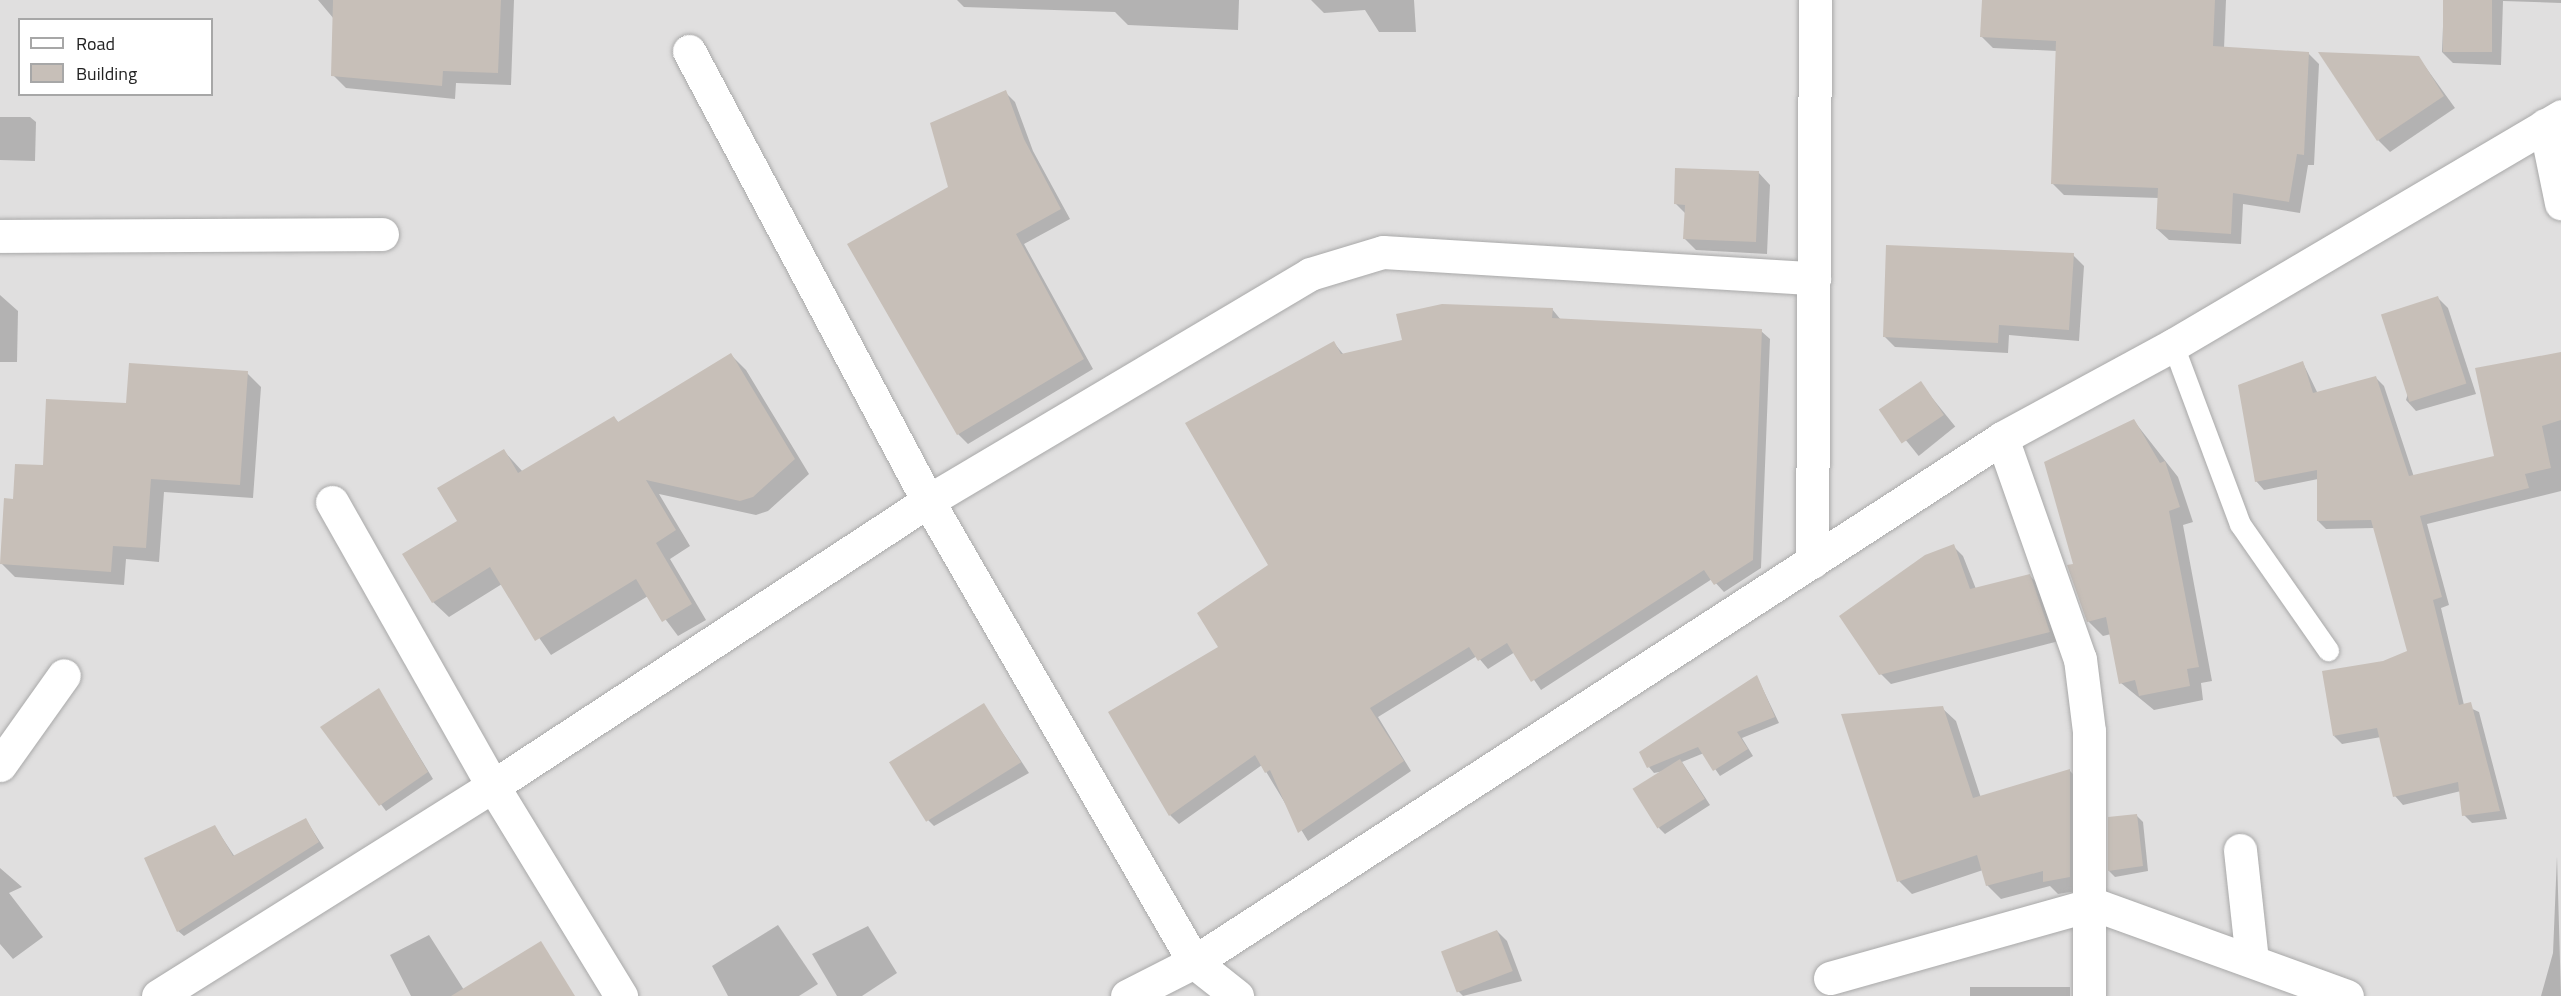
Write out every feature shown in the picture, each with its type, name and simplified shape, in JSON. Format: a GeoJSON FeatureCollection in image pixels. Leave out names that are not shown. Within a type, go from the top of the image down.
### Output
{"type":"FeatureCollection","features":[{"type":"Feature","properties":{"kind":"street"},"geometry":{"type":"LineString","coordinates":[[1812,562],[1815,0]]}},
{"type":"Feature","properties":{"kind":"street"},"geometry":{"type":"LineString","coordinates":[[689,51],[928,501],[1194,962],[1236,996]]}},
{"type":"Feature","properties":{"kind":"street"},"geometry":{"type":"LineString","coordinates":[[1127,996],[1194,962],[2002,438],[2173,345],[2553,121],[2561,202]]}},
{"type":"Feature","properties":{"kind":"street"},"geometry":{"type":"LineString","coordinates":[[0,236],[382,234]]}},
{"type":"Feature","properties":{"kind":"street"},"geometry":{"type":"LineString","coordinates":[[158,996],[493,786],[928,501],[1310,274],[1344,261],[1383,252],[1814,278]]}},
{"type":"Feature","properties":{"kind":"street"},"geometry":{"type":"LineString","coordinates":[[2002,438],[2080,659],[2089,731],[2093,904],[2089,996]]}},
{"type":"Feature","properties":{"kind":"street"},"geometry":{"type":"LineString","coordinates":[[332,502],[493,786],[621,996]]}},
{"type":"Feature","properties":{"kind":"street"},"geometry":{"type":"LineString","coordinates":[[0,765],[64,675]]}},
{"type":"Feature","properties":{"kind":"street"},"geometry":{"type":"LineString","coordinates":[[2240,850],[2252,960]]}},
{"type":"Feature","properties":{"kind":"street"},"geometry":{"type":"LineString","coordinates":[[1830,978],[2093,904],[2347,996]]}},
{"type":"Feature","properties":{"kind":"lane"},"geometry":{"type":"LineString","coordinates":[[2173,345],[2240,524],[2328,650]]}},
{"type":"Feature","properties":{"kind":"shaded area"},"geometry":{"type":"Polygon","coordinates":[[[0,0],[2561,0],[2561,996],[0,996],[0,0]]]}},
{"type":"Feature","properties":{"kind":"building"},"geometry":{"type":"Polygon","coordinates":[[[333,0],[501,0],[498,73],[443,71],[442,86],[331,76],[333,0]]]}},
{"type":"Feature","properties":{"kind":"building"},"geometry":{"type":"Polygon","coordinates":[[[1982,0],[2215,0],[2213,46],[2309,52],[2304,155],[2297,154],[2289,202],[2233,193],[2231,234],[2156,229],[2158,188],[2051,184],[2056,41],[1980,37],[1982,0]]]}},
{"type":"Feature","properties":{"kind":"building"},"geometry":{"type":"Polygon","coordinates":[[[2443,0],[2492,0],[2492,52],[2443,52],[2443,0]]]}},
{"type":"Feature","properties":{"kind":"building"},"geometry":{"type":"Polygon","coordinates":[[[2318,52],[2419,56],[2444,96],[2377,141],[2318,52]]]}},
{"type":"Feature","properties":{"kind":"building"},"geometry":{"type":"Polygon","coordinates":[[[1006,90],[1024,139],[1061,209],[1016,234],[1084,359],[957,435],[847,244],[948,187],[930,123],[1006,90]]]}},
{"type":"Feature","properties":{"kind":"building"},"geometry":{"type":"Polygon","coordinates":[[[1675,168],[1759,171],[1756,242],[1683,239],[1685,205],[1674,204],[1675,168]]]}},
{"type":"Feature","properties":{"kind":"building"},"geometry":{"type":"Polygon","coordinates":[[[1886,245],[2074,253],[2069,330],[1999,325],[1998,343],[1883,337],[1886,245]]]}},
{"type":"Feature","properties":{"kind":"building"},"geometry":{"type":"Polygon","coordinates":[[[2438,296],[2466,383],[2409,402],[2381,315],[2438,296]]]}},
{"type":"Feature","properties":{"kind":"building"},"geometry":{"type":"Polygon","coordinates":[[[1442,304],[1553,308],[1552,318],[1762,329],[1753,560],[1714,585],[1704,570],[1531,682],[1507,643],[1478,661],[1469,647],[1370,708],[1404,761],[1298,833],[1270,770],[1265,773],[1255,755],[1169,816],[1108,712],[1218,647],[1197,613],[1268,565],[1185,423],[1334,341],[1341,354],[1402,340],[1396,314],[1442,304]]]}},
{"type":"Feature","properties":{"kind":"building"},"geometry":{"type":"Polygon","coordinates":[[[2561,352],[2561,420],[2542,426],[2551,468],[2525,474],[2529,488],[2420,516],[2442,597],[2433,600],[2459,705],[2471,702],[2500,811],[2462,816],[2458,782],[2393,797],[2377,728],[2333,736],[2322,671],[2383,661],[2407,651],[2371,520],[2317,521],[2317,470],[2255,482],[2238,385],[2303,361],[2313,393],[2376,376],[2409,476],[2494,456],[2475,368],[2561,352]]]}},
{"type":"Feature","properties":{"kind":"building"},"geometry":{"type":"Polygon","coordinates":[[[731,353],[795,459],[753,497],[740,501],[646,480],[676,530],[656,543],[692,604],[662,622],[636,579],[535,641],[490,567],[432,603],[402,554],[457,521],[437,488],[504,449],[518,473],[614,416],[618,422],[731,353]]]}},
{"type":"Feature","properties":{"kind":"building"},"geometry":{"type":"Polygon","coordinates":[[[129,363],[248,371],[240,485],[151,479],[146,548],[113,546],[111,572],[0,564],[4,498],[13,499],[15,464],[43,465],[46,399],[126,403],[129,363]]]}},
{"type":"Feature","properties":{"kind":"building"},"geometry":{"type":"Polygon","coordinates":[[[1921,381],[1944,415],[1902,444],[1879,410],[1921,381]]]}},
{"type":"Feature","properties":{"kind":"building"},"geometry":{"type":"Polygon","coordinates":[[[2134,419],[2160,463],[2165,461],[2180,507],[2169,511],[2199,667],[2187,669],[2190,686],[2139,696],[2135,680],[2119,684],[2106,617],[2087,622],[2067,565],[2073,564],[2044,462],[2134,419]]]}},
{"type":"Feature","properties":{"kind":"building"},"geometry":{"type":"Polygon","coordinates":[[[1954,544],[1970,589],[2030,574],[2050,632],[1879,675],[1839,616],[1925,555],[1954,544]]]}},
{"type":"Feature","properties":{"kind":"building"},"geometry":{"type":"Polygon","coordinates":[[[1757,675],[1775,717],[1737,732],[1748,749],[1713,771],[1698,747],[1647,768],[1639,752],[1757,675]]]}},
{"type":"Feature","properties":{"kind":"building"},"geometry":{"type":"Polygon","coordinates":[[[379,688],[428,772],[379,806],[320,727],[379,688]]]}},
{"type":"Feature","properties":{"kind":"building"},"geometry":{"type":"Polygon","coordinates":[[[984,703],[1021,762],[926,822],[889,762],[984,703]]]}},
{"type":"Feature","properties":{"kind":"building"},"geometry":{"type":"Polygon","coordinates":[[[1943,706],[1973,798],[2070,769],[2070,877],[2043,882],[2043,871],[1986,886],[1977,855],[1897,882],[1841,714],[1943,706]]]}},
{"type":"Feature","properties":{"kind":"building"},"geometry":{"type":"Polygon","coordinates":[[[1680,759],[1705,799],[1657,829],[1633,789],[1680,759]]]}},
{"type":"Feature","properties":{"kind":"building"},"geometry":{"type":"Polygon","coordinates":[[[2137,814],[2143,866],[2108,871],[2108,817],[2137,814]]]}},
{"type":"Feature","properties":{"kind":"building"},"geometry":{"type":"Polygon","coordinates":[[[306,818],[319,842],[177,932],[144,858],[215,825],[233,856],[306,818]]]}},
{"type":"Feature","properties":{"kind":"building"},"geometry":{"type":"Polygon","coordinates":[[[1497,930],[1513,971],[1457,993],[1441,952],[1497,930]]]}},
{"type":"Feature","properties":{"kind":"building"},"geometry":{"type":"Polygon","coordinates":[[[541,941],[575,996],[451,996],[541,941]]]}}]}
